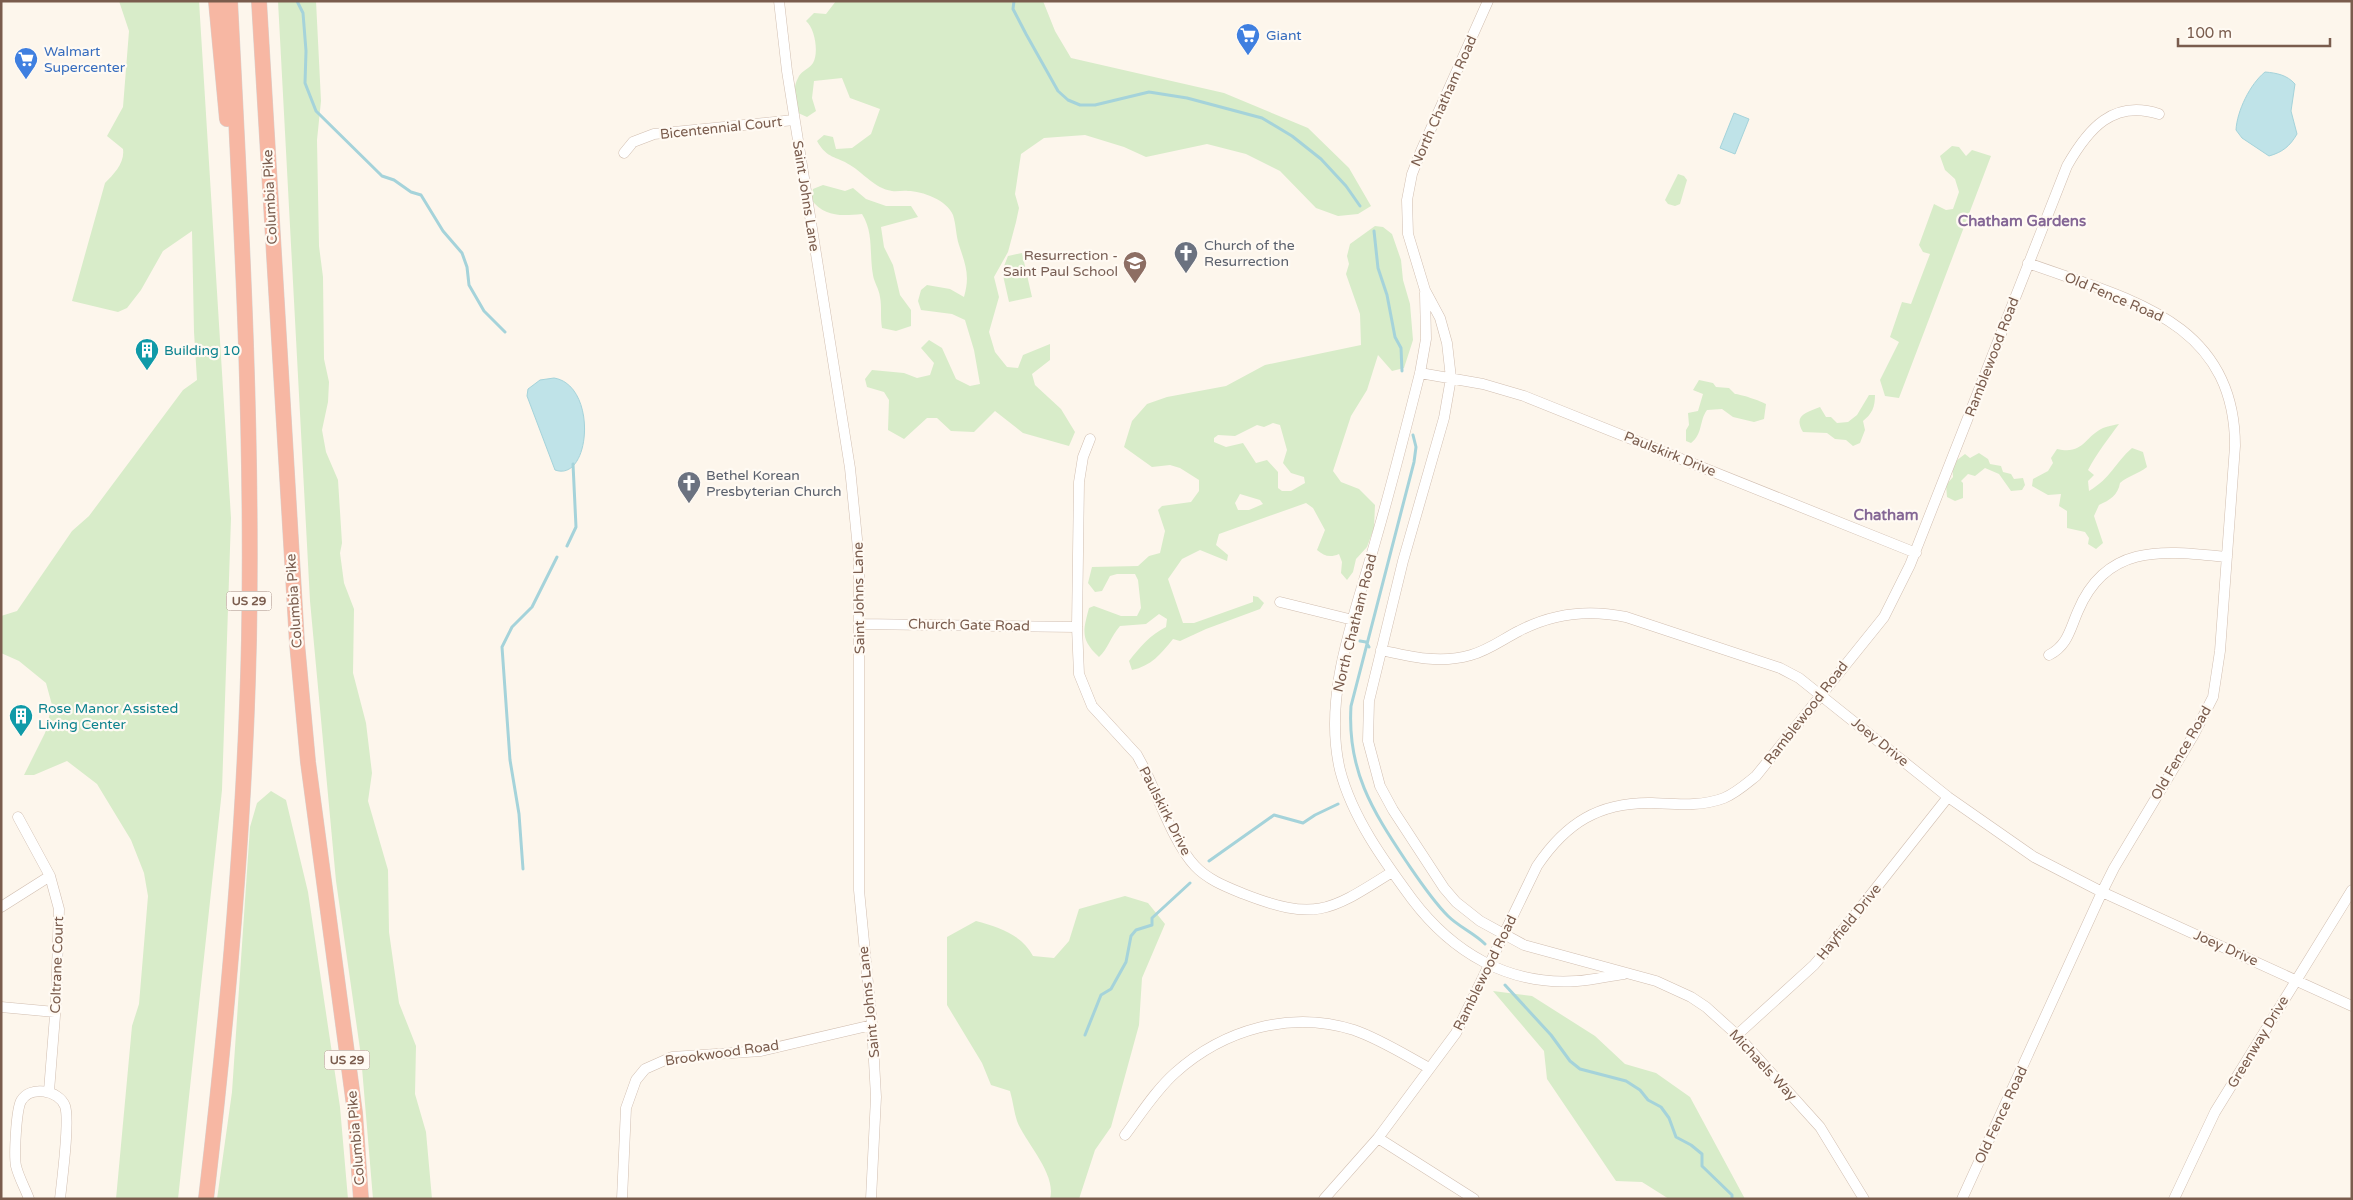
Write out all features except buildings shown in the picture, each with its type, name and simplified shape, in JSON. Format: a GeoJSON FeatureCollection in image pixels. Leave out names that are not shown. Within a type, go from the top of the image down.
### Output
{"type":"FeatureCollection","features":[{"type":"Feature","properties":{"kind":"highway"},"geometry":{"type":"LineString","coordinates":[[216,1],[223,91],[241,215]]}},
{"type":"Feature","properties":{"kind":"highway","name":"US 29"},"geometry":{"type":"LineString","coordinates":[[206,1199],[234,924],[245,758],[249,640],[249,423],[230,1]]}},
{"type":"Feature","properties":{"kind":"highway","name":"Columbia Pike"},"geometry":{"type":"LineString","coordinates":[[259,1],[297,643],[321,865],[355,1113],[361,1199]]}},
{"type":"Feature","properties":{"kind":"street","name":"Saint Johns Lane"},"geometry":{"type":"LineString","coordinates":[[779,1],[794,120],[850,468],[859,560],[859,890],[872,1025],[876,1097],[871,1199]]}},
{"type":"Feature","properties":{"kind":"street","name":"North Chatham Road"},"geometry":{"type":"LineString","coordinates":[[1488,1],[1412,174],[1406,218],[1414,256],[1425,290],[1440,318],[1447,343],[1451,378],[1444,418],[1403,561],[1373,679],[1367,722],[1368,741],[1380,786],[1392,810],[1456,902],[1480,922],[1503,935]]}},
{"type":"Feature","properties":{"kind":"street","name":"Ramblewood Road"},"geometry":{"type":"LineString","coordinates":[[1324,1199],[1378,1138],[1456,1033],[1537,866],[1550,847],[1566,830],[1584,817],[1628,804],[1685,805],[1725,798],[1756,776],[1820,694],[1884,617],[1904,582],[1916,553],[2067,166],[2086,136],[2110,117],[2123,111],[2136,109],[2159,114]]}},
{"type":"Feature","properties":{"kind":"street","name":"Bicentennial Court"},"geometry":{"type":"LineString","coordinates":[[624,153],[633,142],[654,134],[794,120]]}},
{"type":"Feature","properties":{"kind":"street","name":"Old Fence Road"},"geometry":{"type":"LineString","coordinates":[[1962,1199],[2117,862],[2194,736],[2213,697],[2220,651],[2227,557],[2235,427],[2226,388],[2201,347],[2163,315],[2028,263]]}},
{"type":"Feature","properties":{"kind":"street","name":"North Chatham Road"},"geometry":{"type":"LineString","coordinates":[[1425,290],[1426,339],[1420,373],[1353,620],[1337,697],[1334,720],[1336,745],[1340,771],[1349,796],[1392,872],[1434,927],[1448,940],[1489,966]]}},
{"type":"Feature","properties":{"kind":"street","name":"Paulskirk Drive"},"geometry":{"type":"LineString","coordinates":[[1420,373],[1498,387],[1524,396],[1916,553]]}},
{"type":"Feature","properties":{"kind":"street","name":"Paulskirk Drive"},"geometry":{"type":"LineString","coordinates":[[1090,439],[1083,457],[1079,482],[1077,627],[1080,674],[1092,706],[1137,755],[1184,851],[1195,866],[1206,876],[1220,884],[1269,904],[1290,909],[1310,910],[1329,908],[1345,901],[1392,872]]}},
{"type":"Feature","properties":{"kind":"street"},"geometry":{"type":"LineString","coordinates":[[2049,655],[2063,645],[2068,637],[2081,603],[2090,589],[2114,566],[2131,557],[2151,552],[2171,551],[2227,557]]}},
{"type":"Feature","properties":{"kind":"street"},"geometry":{"type":"LineString","coordinates":[[1280,602],[1353,620]]}},
{"type":"Feature","properties":{"kind":"street","name":"Joey Drive"},"geometry":{"type":"LineString","coordinates":[[1381,650],[1427,659],[1456,658],[1490,648],[1518,632],[1545,620],[1583,612],[1606,613],[1635,620],[1780,668],[1820,694],[1948,796],[2034,857],[2102,892],[2352,1006]]}},
{"type":"Feature","properties":{"kind":"street","name":"Church Gate Road"},"geometry":{"type":"LineString","coordinates":[[860,624],[1077,627]]}},
{"type":"Feature","properties":{"kind":"street","name":"Hayfield Drive"},"geometry":{"type":"LineString","coordinates":[[1736,1036],[1814,965],[1948,796]]}},
{"type":"Feature","properties":{"kind":"street","name":"Coltrane Court"},"geometry":{"type":"LineString","coordinates":[[18,818],[50,876],[59,909],[55,1012],[49,1091]]}},
{"type":"Feature","properties":{"kind":"street"},"geometry":{"type":"LineString","coordinates":[[1,907],[50,876]]}},
{"type":"Feature","properties":{"kind":"street","name":"Greenway Drive"},"geometry":{"type":"LineString","coordinates":[[2174,1199],[2215,1112],[2352,890]]}},
{"type":"Feature","properties":{"kind":"street","name":"Michaels Way"},"geometry":{"type":"LineString","coordinates":[[1503,935],[1546,952],[1626,974],[1656,980],[1691,997],[1736,1036],[1820,1128],[1864,1199]]}},
{"type":"Feature","properties":{"kind":"street","name":"Michaels Way"},"geometry":{"type":"LineString","coordinates":[[1489,966],[1536,979],[1558,981],[1575,981],[1626,974]]}},
{"type":"Feature","properties":{"kind":"street"},"geometry":{"type":"LineString","coordinates":[[1,1007],[55,1012]]}},
{"type":"Feature","properties":{"kind":"street"},"geometry":{"type":"LineString","coordinates":[[1125,1135],[1159,1089],[1193,1058],[1239,1033],[1263,1026],[1284,1022],[1300,1022],[1348,1028],[1374,1039],[1429,1068]]}},
{"type":"Feature","properties":{"kind":"street","name":"Brookwood Road"},"geometry":{"type":"LineString","coordinates":[[622,1199],[626,1108],[636,1080],[646,1069],[658,1062],[672,1058],[761,1050],[872,1025]]}},
{"type":"Feature","properties":{"kind":"street"},"geometry":{"type":"LineString","coordinates":[[29,1199],[16,1165],[19,1108],[26,1096],[32,1092],[49,1091],[59,1097],[66,1112],[60,1199]]}},
{"type":"Feature","properties":{"kind":"street"},"geometry":{"type":"LineString","coordinates":[[1378,1138],[1474,1199]]}},
{"type":"Feature","properties":{"kind":"green space"},"geometry":{"type":"Polygon","coordinates":[[[119,1],[199,1],[231,518],[222,790],[178,1199],[116,1199],[132,1026],[139,1004],[148,896],[144,873],[131,840],[97,784],[67,761],[34,775],[24,775],[45,733],[52,705],[46,683],[19,661],[1,653],[1,616],[17,611],[72,531],[89,516],[183,390],[197,380],[192,231],[163,251],[141,290],[127,308],[118,312],[72,301],[105,183],[118,168],[123,154],[123,149],[107,136],[123,107],[129,31],[119,1]]]}},
{"type":"Feature","properties":{"kind":"green space"},"geometry":{"type":"Polygon","coordinates":[[[278,1],[316,1],[321,101],[317,140],[319,246],[323,277],[324,359],[329,382],[328,402],[322,430],[326,452],[338,480],[342,543],[340,553],[344,583],[354,609],[353,673],[366,723],[372,773],[368,801],[388,870],[389,932],[399,1003],[416,1046],[415,1094],[426,1132],[432,1199],[373,1199],[361,1056],[336,881],[310,601],[278,1]]]}},
{"type":"Feature","properties":{"kind":"green space"},"geometry":{"type":"Polygon","coordinates":[[[836,1],[1043,1],[1055,31],[1071,58],[1224,93],[1308,128],[1349,168],[1371,206],[1358,214],[1338,216],[1316,208],[1280,171],[1246,154],[1207,144],[1146,157],[1124,147],[1085,135],[1044,138],[1021,154],[1015,194],[1019,208],[1008,252],[994,277],[999,297],[989,332],[995,352],[1007,367],[1018,368],[1023,355],[1050,344],[1050,360],[1032,374],[1035,385],[1061,409],[1075,432],[1069,446],[1023,433],[995,411],[974,432],[951,431],[937,418],[927,418],[904,439],[888,430],[889,400],[884,392],[867,387],[865,379],[872,370],[904,373],[917,378],[930,375],[934,363],[921,348],[929,340],[942,348],[956,379],[970,386],[980,384],[974,350],[965,320],[952,314],[921,310],[918,301],[921,290],[927,285],[950,289],[964,297],[967,283],[966,271],[953,215],[945,205],[934,197],[920,193],[892,191],[880,187],[850,165],[828,154],[817,141],[824,135],[833,137],[836,149],[852,148],[871,134],[880,109],[850,98],[842,78],[814,81],[812,98],[816,111],[807,117],[796,112],[795,85],[800,74],[813,63],[816,53],[814,35],[806,21],[814,13],[826,14],[836,1]]]}},
{"type":"Feature","properties":{"kind":"green space"},"geometry":{"type":"Polygon","coordinates":[[[1952,146],[1959,147],[1966,156],[1972,150],[1991,156],[1899,398],[1885,396],[1880,380],[1899,342],[1890,337],[1902,302],[1911,304],[1930,254],[1923,252],[1919,245],[1934,204],[1946,210],[1953,209],[1959,192],[1955,179],[1945,170],[1940,156],[1952,146]]]}},
{"type":"Feature","properties":{"kind":"green space"},"geometry":{"type":"Polygon","coordinates":[[[1678,174],[1684,176],[1687,180],[1680,204],[1675,206],[1668,204],[1665,200],[1678,174]]]}},
{"type":"Feature","properties":{"kind":"green space"},"geometry":{"type":"Polygon","coordinates":[[[823,185],[845,191],[853,188],[866,199],[886,206],[911,206],[918,217],[881,227],[884,247],[893,265],[900,295],[911,310],[911,326],[896,331],[882,328],[881,301],[873,275],[870,236],[866,221],[862,214],[833,214],[816,205],[811,199],[813,189],[823,185]]]}},
{"type":"Feature","properties":{"kind":"green space"},"geometry":{"type":"Polygon","coordinates":[[[1375,226],[1383,227],[1392,234],[1401,260],[1403,280],[1410,304],[1413,340],[1404,368],[1392,371],[1378,355],[1367,390],[1351,416],[1333,471],[1341,482],[1359,489],[1375,505],[1374,528],[1367,547],[1356,559],[1353,572],[1347,580],[1341,573],[1342,562],[1339,554],[1327,556],[1317,550],[1325,530],[1313,508],[1306,503],[1219,534],[1216,545],[1228,555],[1227,561],[1200,550],[1182,559],[1168,579],[1183,623],[1194,623],[1253,602],[1253,596],[1258,597],[1264,603],[1260,609],[1180,641],[1173,639],[1160,654],[1145,666],[1132,670],[1129,661],[1146,642],[1166,627],[1167,619],[1159,614],[1146,624],[1120,626],[1099,657],[1086,640],[1085,623],[1089,608],[1094,606],[1121,616],[1137,616],[1141,608],[1138,580],[1135,574],[1110,576],[1102,591],[1095,592],[1088,583],[1092,567],[1138,566],[1149,556],[1160,553],[1165,531],[1158,510],[1162,506],[1191,502],[1199,491],[1199,480],[1180,468],[1170,465],[1152,467],[1124,447],[1132,421],[1147,404],[1167,397],[1226,386],[1265,365],[1361,345],[1360,314],[1346,274],[1349,264],[1347,256],[1350,244],[1375,226]],[[1273,423],[1264,427],[1257,425],[1235,436],[1218,435],[1214,438],[1214,442],[1226,447],[1243,443],[1256,463],[1267,460],[1278,472],[1278,488],[1282,491],[1291,491],[1305,483],[1304,477],[1291,473],[1283,463],[1287,450],[1280,425],[1273,423]],[[1240,494],[1235,503],[1238,510],[1249,510],[1263,504],[1260,500],[1240,494]]]}},
{"type":"Feature","properties":{"kind":"green space"},"geometry":{"type":"Polygon","coordinates":[[[1022,253],[1032,297],[1009,302],[1002,271],[1008,256],[1022,253]]]}},
{"type":"Feature","properties":{"kind":"green space"},"geometry":{"type":"Polygon","coordinates":[[[1699,380],[1713,383],[1716,387],[1729,388],[1735,394],[1766,404],[1764,419],[1754,422],[1733,417],[1722,409],[1707,410],[1695,439],[1691,443],[1686,441],[1686,430],[1689,425],[1688,413],[1698,411],[1703,394],[1693,390],[1699,380]]]}},
{"type":"Feature","properties":{"kind":"green space"},"geometry":{"type":"Polygon","coordinates":[[[1869,395],[1875,395],[1874,403],[1871,413],[1863,421],[1865,430],[1860,443],[1853,446],[1846,440],[1835,439],[1827,433],[1803,432],[1799,422],[1802,415],[1820,407],[1826,417],[1831,417],[1837,423],[1848,422],[1857,415],[1869,395]]]}},
{"type":"Feature","properties":{"kind":"green space"},"geometry":{"type":"Polygon","coordinates":[[[2119,424],[2088,470],[2094,475],[2088,481],[2089,491],[2103,481],[2132,448],[2143,452],[2147,467],[2120,483],[2113,497],[2099,505],[2094,516],[2103,543],[2096,549],[2088,544],[2089,538],[2085,532],[2067,528],[2067,511],[2059,506],[2061,494],[2048,495],[2032,486],[2033,479],[2048,471],[2053,463],[2051,458],[2057,449],[2073,450],[2103,428],[2119,424]]]}},
{"type":"Feature","properties":{"kind":"green space"},"geometry":{"type":"Polygon","coordinates":[[[1979,453],[1988,459],[1990,464],[2001,466],[2003,472],[2011,474],[2014,479],[2023,478],[2025,485],[2022,490],[2011,491],[1999,474],[1985,468],[1975,476],[1968,474],[1961,481],[1963,483],[1963,498],[1955,501],[1947,497],[1946,485],[1953,477],[1952,464],[1965,454],[1970,458],[1979,453]]]}},
{"type":"Feature","properties":{"kind":"green space"},"geometry":{"type":"Polygon","coordinates":[[[271,791],[286,800],[308,892],[340,1107],[348,1199],[217,1199],[232,1092],[250,827],[257,803],[271,791]]]}},
{"type":"Feature","properties":{"kind":"green space"},"geometry":{"type":"Polygon","coordinates":[[[1125,896],[1148,903],[1165,924],[1142,978],[1139,1025],[1111,1127],[1095,1150],[1079,1199],[1050,1199],[1049,1179],[1017,1121],[1010,1091],[991,1085],[982,1063],[947,1005],[947,937],[976,921],[1001,929],[1016,937],[1033,956],[1054,958],[1069,941],[1079,909],[1125,896]]]}},
{"type":"Feature","properties":{"kind":"green space"},"geometry":{"type":"Polygon","coordinates":[[[1493,991],[1532,996],[1595,1036],[1625,1064],[1656,1073],[1690,1097],[1745,1199],[1669,1199],[1642,1182],[1616,1181],[1547,1079],[1544,1051],[1493,991]]]}},
{"type":"Feature","properties":{"kind":"water"},"geometry":{"type":"Polygon","coordinates":[[[2265,72],[2282,75],[2289,78],[2295,84],[2291,111],[2297,134],[2286,148],[2269,156],[2242,138],[2236,130],[2245,98],[2254,83],[2265,72]]]}},
{"type":"Feature","properties":{"kind":"water"},"geometry":{"type":"Polygon","coordinates":[[[1734,113],[1749,119],[1735,154],[1720,148],[1734,113]]]}},
{"type":"Feature","properties":{"kind":"water"},"geometry":{"type":"Polygon","coordinates":[[[554,378],[568,384],[578,397],[583,414],[584,432],[582,448],[576,462],[567,470],[555,470],[527,396],[528,389],[540,380],[554,378]]]}},
{"type":"Feature","properties":{"kind":"waterway"},"geometry":{"type":"LineString","coordinates":[[297,1],[303,13],[306,51],[305,83],[316,111],[382,176],[394,180],[411,192],[421,195],[443,231],[462,253],[467,267],[469,285],[484,311],[505,332]]}},
{"type":"Feature","properties":{"kind":"waterway"},"geometry":{"type":"LineString","coordinates":[[1014,1],[1013,9],[1026,34],[1058,91],[1068,100],[1080,105],[1095,105],[1149,92],[1187,98],[1262,118],[1292,136],[1321,159],[1346,186],[1360,206]]}},
{"type":"Feature","properties":{"kind":"waterway"},"geometry":{"type":"LineString","coordinates":[[1374,231],[1378,268],[1387,295],[1395,337],[1401,348],[1402,371]]}},
{"type":"Feature","properties":{"kind":"waterway"},"geometry":{"type":"LineString","coordinates":[[1413,435],[1416,447],[1414,462],[1351,706],[1353,750],[1364,788],[1382,824],[1406,861],[1431,897],[1448,916],[1485,944]]}},
{"type":"Feature","properties":{"kind":"waterway"},"geometry":{"type":"LineString","coordinates":[[567,546],[576,527],[573,464]]}},
{"type":"Feature","properties":{"kind":"waterway"},"geometry":{"type":"LineString","coordinates":[[523,869],[519,814],[510,760],[502,647],[512,627],[532,607],[557,557]]}},
{"type":"Feature","properties":{"kind":"waterway"},"geometry":{"type":"LineString","coordinates":[[1360,641],[1366,642],[1369,647]]}},
{"type":"Feature","properties":{"kind":"waterway"},"geometry":{"type":"LineString","coordinates":[[1209,861],[1274,815],[1303,823],[1338,804]]}},
{"type":"Feature","properties":{"kind":"waterway"},"geometry":{"type":"LineString","coordinates":[[1085,1035],[1101,995],[1111,989],[1126,962],[1131,936],[1136,930],[1152,925],[1152,918],[1190,883]]}},
{"type":"Feature","properties":{"kind":"waterway"},"geometry":{"type":"LineString","coordinates":[[1505,985],[1551,1035],[1570,1061],[1580,1069],[1626,1081],[1640,1090],[1648,1100],[1661,1107],[1669,1118],[1676,1137],[1691,1145],[1702,1154],[1702,1166],[1732,1195],[1732,1199]]}},
{"type":"Feature","properties":{"kind":"place","name":"Giant"},"geometry":{"type":"Point","coordinates":[1248,56]}},
{"type":"Feature","properties":{"kind":"place","name":"Walmart Supercenter"},"geometry":{"type":"Point","coordinates":[26,80]}},
{"type":"Feature","properties":{"kind":"place","name":"Church of the Resurrection"},"geometry":{"type":"Point","coordinates":[1186,274]}},
{"type":"Feature","properties":{"kind":"place","name":"Resurrection - Saint Paul School"},"geometry":{"type":"Point","coordinates":[1135,284]}},
{"type":"Feature","properties":{"kind":"place","name":"Building 10"},"geometry":{"type":"Point","coordinates":[147,371]}},
{"type":"Feature","properties":{"kind":"place","name":"Bethel Korean Presbyterian Church"},"geometry":{"type":"Point","coordinates":[689,504]}},
{"type":"Feature","properties":{"kind":"place","name":"Rose Manor Assisted Living Center"},"geometry":{"type":"Point","coordinates":[21,737]}},
{"type":"Feature","properties":{"kind":"district","name":"Chatham Gardens"},"geometry":{"type":"Point","coordinates":[2022,221]}},
{"type":"Feature","properties":{"kind":"district","name":"Chatham"},"geometry":{"type":"Point","coordinates":[1886,515]}}]}
